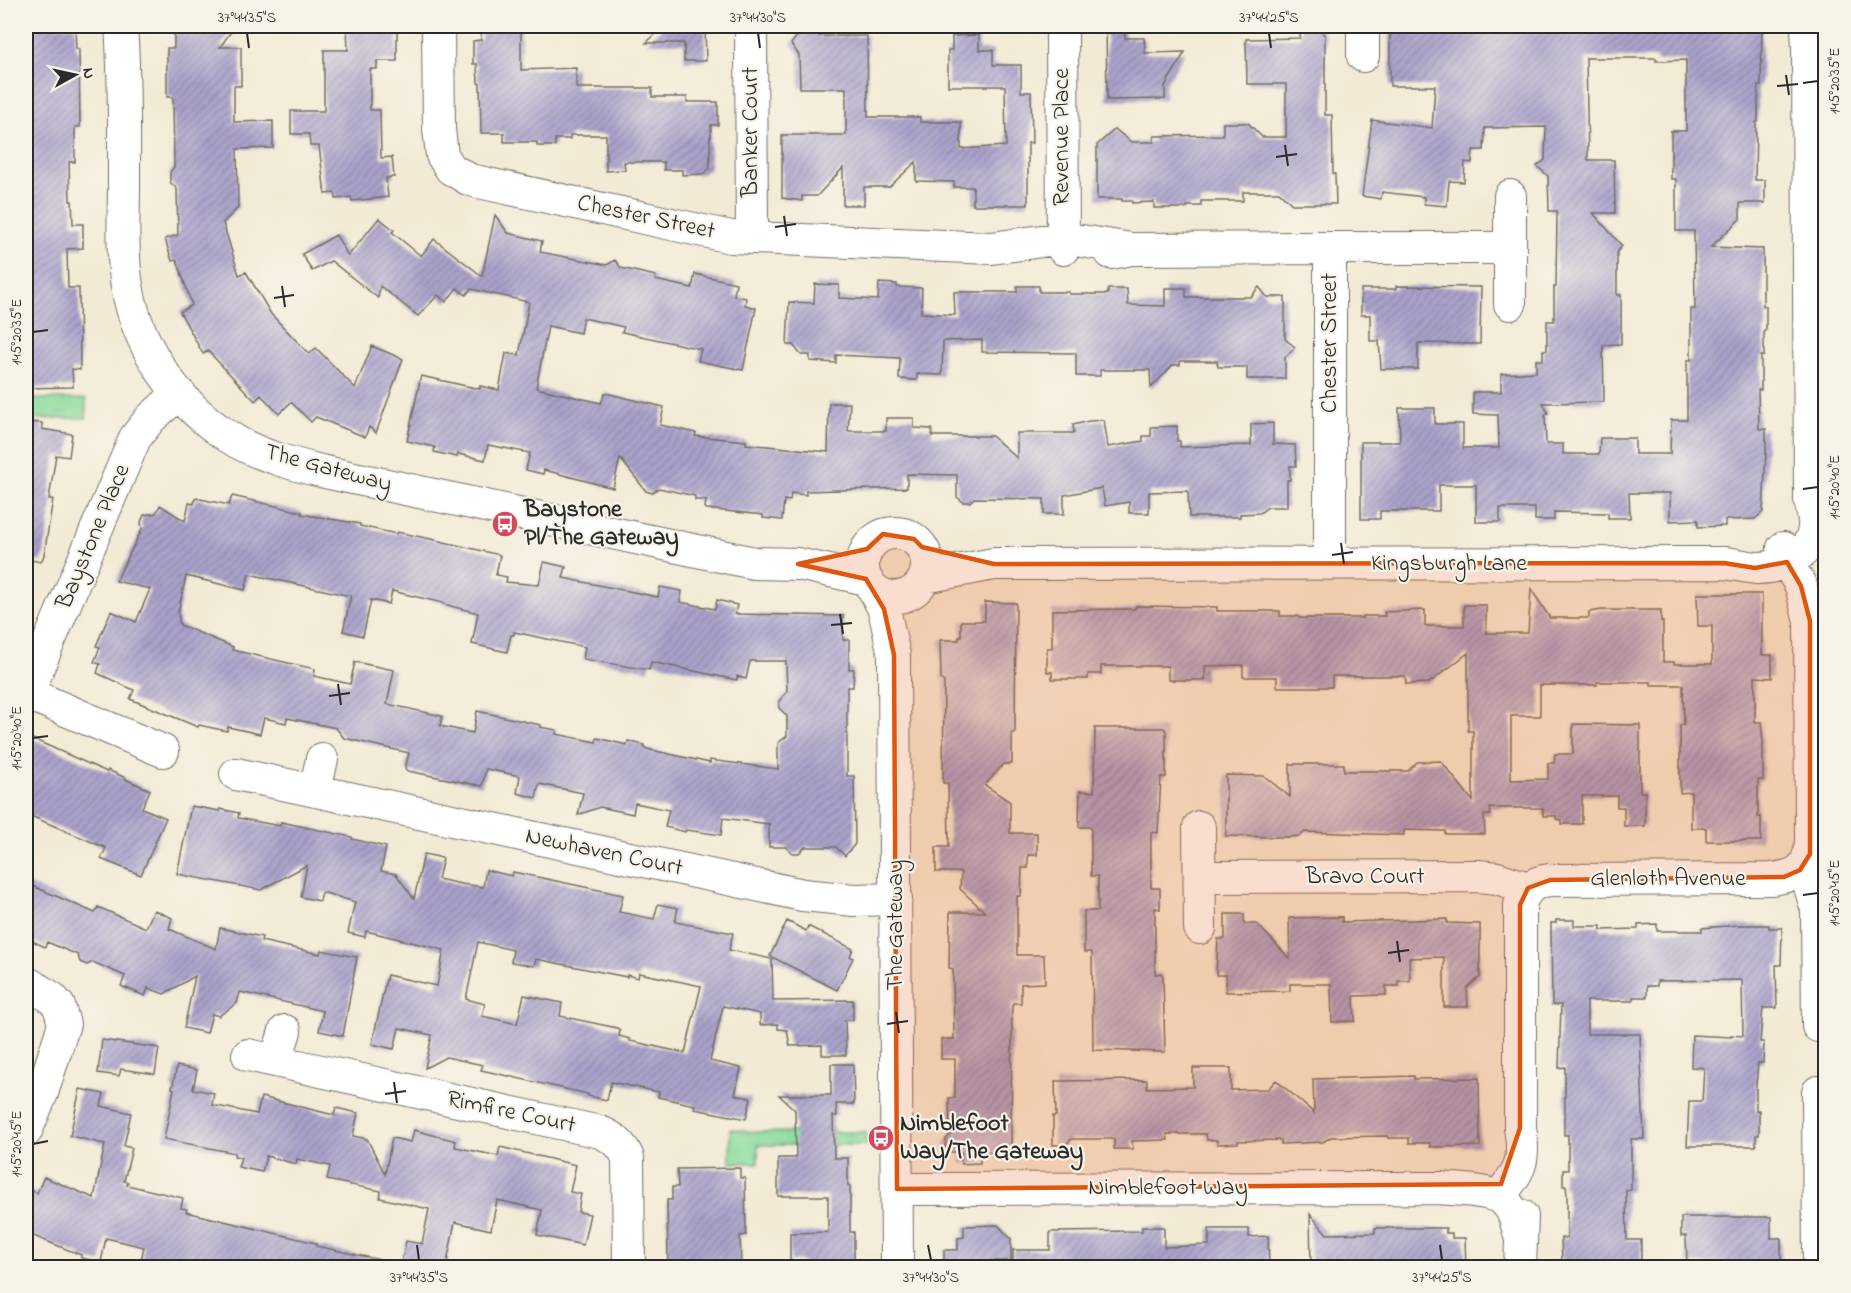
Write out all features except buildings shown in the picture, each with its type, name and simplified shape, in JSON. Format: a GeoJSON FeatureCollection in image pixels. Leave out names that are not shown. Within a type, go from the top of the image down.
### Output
{"type":"FeatureCollection","features":[{"type":"Feature","properties":{"kind":"street","name":"The Gateway"},"geometry":{"type":"LineString","coordinates":[[121,26],[125,274],[129,298],[148,349],[178,393],[199,415],[240,443],[291,463],[754,563],[798,564],[869,572],[884,609],[894,655],[897,1268]]}},
{"type":"Feature","properties":{"kind":"street","name":"Chester Street"},"geometry":{"type":"LineString","coordinates":[[438,26],[442,155],[460,175],[486,184],[709,232],[752,238],[992,248],[1063,243],[1131,249],[1330,248],[1330,564]]}},
{"type":"Feature","properties":{"kind":"street","name":"Banker Court"},"geometry":{"type":"LineString","coordinates":[[751,26],[752,238]]}},
{"type":"Feature","properties":{"kind":"street","name":"Revenue Place"},"geometry":{"type":"LineString","coordinates":[[1062,26],[1063,243]]}},
{"type":"Feature","properties":{"kind":"street"},"geometry":{"type":"LineString","coordinates":[[1363,26],[1363,56]]}},
{"type":"Feature","properties":{"kind":"street"},"geometry":{"type":"LineString","coordinates":[[1809,34],[1810,500],[1789,555],[1801,585],[1810,621],[1810,854],[1800,870],[1808,881],[1817,909],[1818,1026]]}},
{"type":"Feature","properties":{"kind":"street"},"geometry":{"type":"LineString","coordinates":[[1510,196],[1510,304]]}},
{"type":"Feature","properties":{"kind":"street"},"geometry":{"type":"LineString","coordinates":[[1330,248],[1509,248]]}},
{"type":"Feature","properties":{"kind":"street","name":"Baystone Place"},"geometry":{"type":"LineString","coordinates":[[163,752],[26,694],[135,438],[150,419],[178,393]]}},
{"type":"Feature","properties":{"kind":"street"},"geometry":{"type":"LineString","coordinates":[[894,532],[914,539],[922,570],[910,593],[901,596],[881,594],[869,572],[874,540],[883,534],[894,532]]}},
{"type":"Feature","properties":{"kind":"street","name":"Kingsburgh Lane"},"geometry":{"type":"LineString","coordinates":[[922,570],[994,564],[1724,563],[1771,554],[1789,555]]}},
{"type":"Feature","properties":{"kind":"street","name":"The Gateway"},"geometry":{"type":"LineString","coordinates":[[894,655],[907,606],[922,570]]}},
{"type":"Feature","properties":{"kind":"street"},"geometry":{"type":"LineString","coordinates":[[315,791],[322,759]]}},
{"type":"Feature","properties":{"kind":"street","name":"Newhaven Court"},"geometry":{"type":"LineString","coordinates":[[236,774],[803,895],[854,900],[896,900]]}},
{"type":"Feature","properties":{"kind":"street"},"geometry":{"type":"LineString","coordinates":[[1199,827],[1200,928]]}},
{"type":"Feature","properties":{"kind":"street","name":"Glenloth Avenue"},"geometry":{"type":"LineString","coordinates":[[1528,888],[1537,882],[1550,880],[1771,879],[1800,870]]}},
{"type":"Feature","properties":{"kind":"street","name":"Bravo Court"},"geometry":{"type":"LineString","coordinates":[[1200,877],[1478,876],[1506,880],[1528,888]]}},
{"type":"Feature","properties":{"kind":"street"},"geometry":{"type":"LineString","coordinates":[[1520,1268],[1520,1236],[1512,1210],[1502,1189],[1520,1128],[1520,905],[1528,888]]}},
{"type":"Feature","properties":{"kind":"street"},"geometry":{"type":"LineString","coordinates":[[26,982],[52,998],[59,1006],[64,1024],[42,1093],[26,1131]]}},
{"type":"Feature","properties":{"kind":"street","name":"Rimfire Court"},"geometry":{"type":"LineString","coordinates":[[285,1031],[262,1058],[600,1132],[620,1143],[628,1158],[629,1268]]}},
{"type":"Feature","properties":{"kind":"street"},"geometry":{"type":"LineString","coordinates":[[1818,1092],[1819,1268]]}},
{"type":"Feature","properties":{"kind":"street","name":"Nimblefoot Way"},"geometry":{"type":"LineString","coordinates":[[897,1189],[1502,1189]]}},
{"type":"Feature","properties":{"kind":"highlighted area"},"geometry":{"type":"Polygon","coordinates":[[[883,534],[914,539],[922,547],[994,564],[1724,563],[1755,568],[1787,562],[1801,586],[1810,621],[1810,854],[1800,870],[1784,877],[1550,880],[1528,888],[1520,905],[1520,1128],[1501,1184],[897,1189],[894,655],[884,609],[866,579],[798,564],[867,549],[883,534]]]}},
{"type":"Feature","properties":{"kind":"green space"},"geometry":{"type":"Polygon","coordinates":[[[26,399],[86,399],[86,418],[26,419],[26,399]]]}},
{"type":"Feature","properties":{"kind":"green space"},"geometry":{"type":"Polygon","coordinates":[[[730,1129],[758,1132],[866,1132],[866,1145],[758,1145],[758,1163],[730,1163],[730,1129]]]}},
{"type":"Feature","properties":{"kind":"place","name":"Baystone Pl/The Gateway"},"geometry":{"type":"Point","coordinates":[505,524]}},
{"type":"Feature","properties":{"kind":"place","name":"Nimblefoot Way/The Gateway"},"geometry":{"type":"Point","coordinates":[881,1138]}}]}
